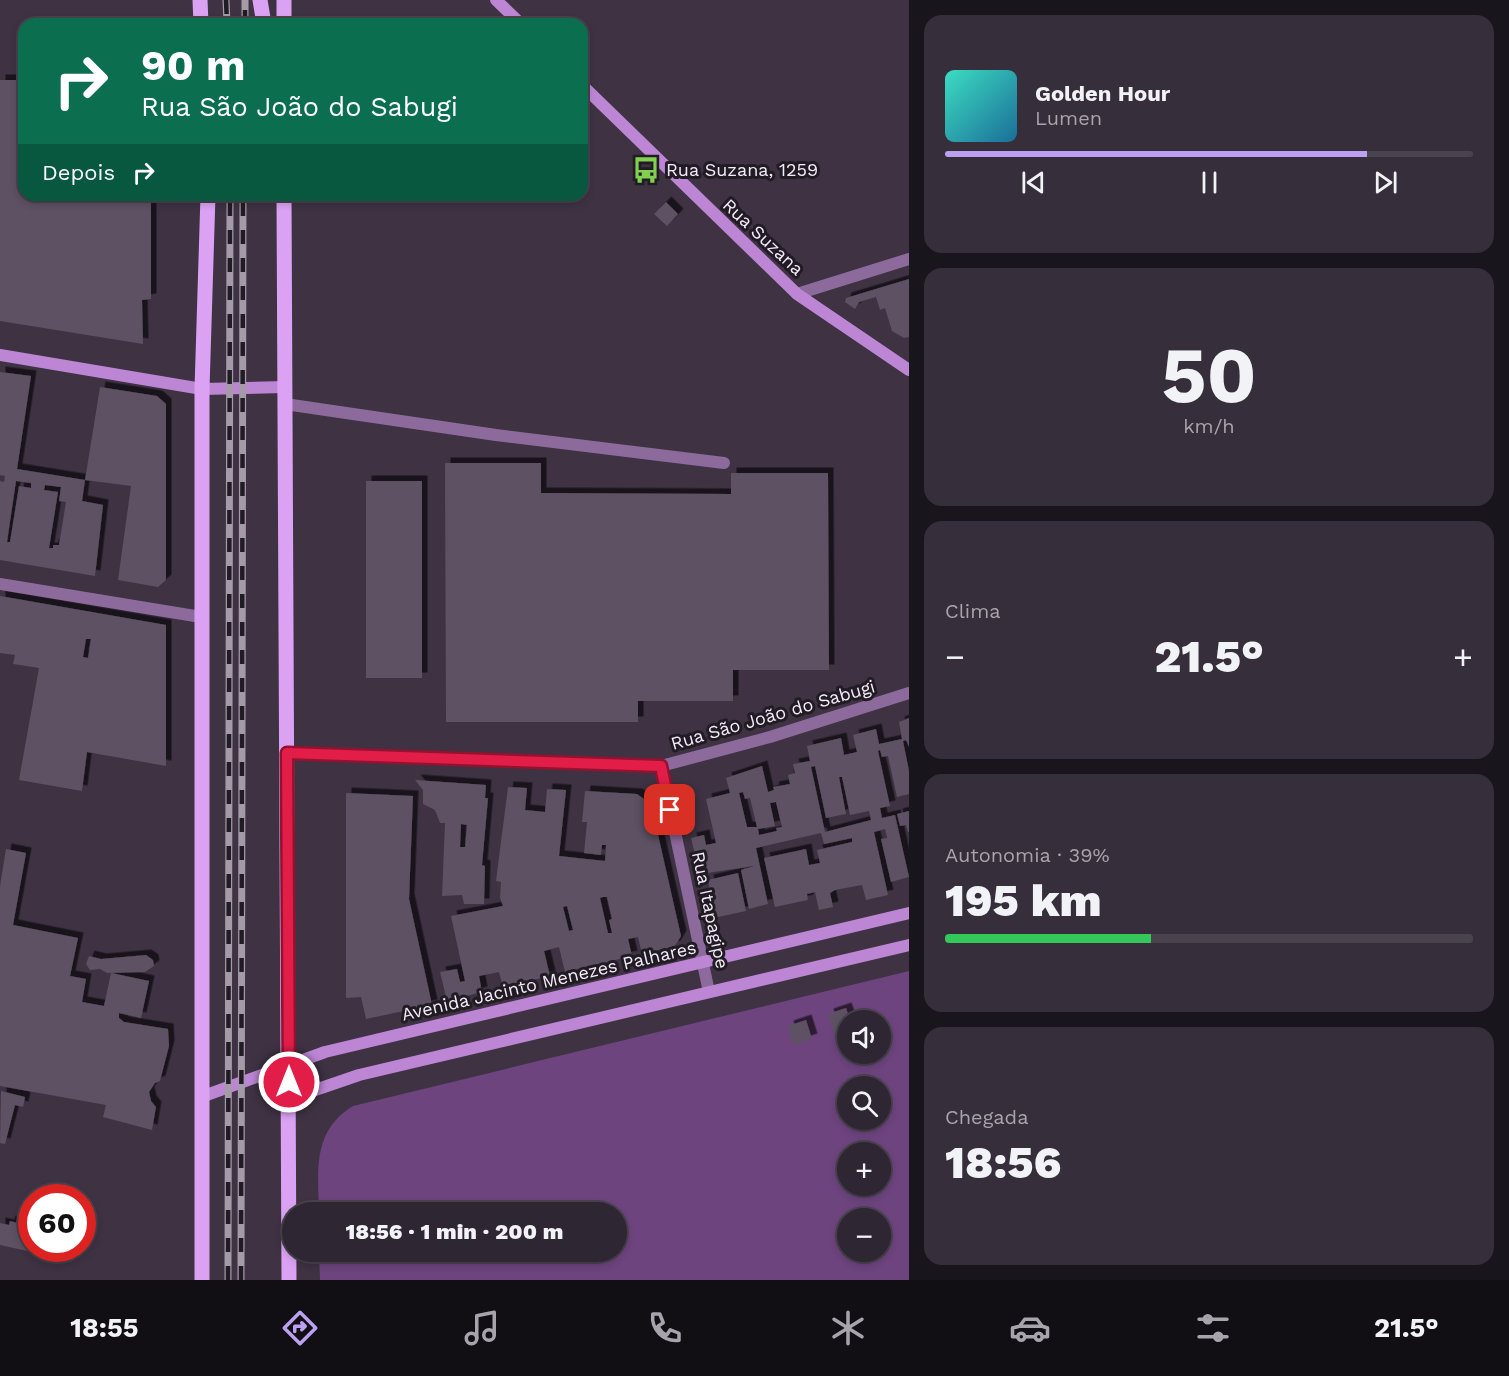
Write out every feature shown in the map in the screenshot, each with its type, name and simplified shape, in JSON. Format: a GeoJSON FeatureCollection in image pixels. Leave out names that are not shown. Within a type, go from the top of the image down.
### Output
{"type":"FeatureCollection","features":[{"type":"Feature","properties":{"kind":"main road"},"geometry":{"type":"LineString","coordinates":[[200,0],[201,18]]}},
{"type":"Feature","properties":{"kind":"main road"},"geometry":{"type":"LineString","coordinates":[[260,0],[263,18]]}},
{"type":"Feature","properties":{"kind":"main road"},"geometry":{"type":"LineString","coordinates":[[284,0],[284,18]]}},
{"type":"Feature","properties":{"kind":"main road"},"geometry":{"type":"LineString","coordinates":[[496,0],[514,18]]}},
{"type":"Feature","properties":{"kind":"main road","name":"Rua Suzana"},"geometry":{"type":"LineString","coordinates":[[588,91],[796,294],[909,370]]}},
{"type":"Feature","properties":{"kind":"main road"},"geometry":{"type":"LineString","coordinates":[[202,1280],[202,388],[208,201]]}},
{"type":"Feature","properties":{"kind":"main road"},"geometry":{"type":"LineString","coordinates":[[284,201],[289,1280]]}},
{"type":"Feature","properties":{"kind":"main road"},"geometry":{"type":"LineString","coordinates":[[0,355],[202,388],[285,387]]}},
{"type":"Feature","properties":{"kind":"main road","name":"Avenida Jacinto Menezes Palhares"},"geometry":{"type":"LineString","coordinates":[[201,1098],[337,1049],[909,913]]}},
{"type":"Feature","properties":{"kind":"main road"},"geometry":{"type":"LineString","coordinates":[[289,1099],[359,1075],[909,945]]}},
{"type":"Feature","properties":{"kind":"street"},"geometry":{"type":"LineString","coordinates":[[796,294],[909,259]]}},
{"type":"Feature","properties":{"kind":"street"},"geometry":{"type":"LineString","coordinates":[[285,404],[496,435],[724,463]]}},
{"type":"Feature","properties":{"kind":"street"},"geometry":{"type":"LineString","coordinates":[[0,584],[201,617]]}},
{"type":"Feature","properties":{"kind":"street","name":"Rua São João do Sabugi"},"geometry":{"type":"LineString","coordinates":[[287,753],[661,766],[770,737],[909,693]]}},
{"type":"Feature","properties":{"kind":"street","name":"Rua Itapagipe"},"geometry":{"type":"LineString","coordinates":[[661,766],[709,992]]}},
{"type":"Feature","properties":{"kind":"shaded area"},"geometry":{"type":"Polygon","coordinates":[[[909,971],[909,1280],[320,1280],[319,1262],[627,1262],[627,1202],[319,1202],[320,1153],[330,1127],[353,1106],[909,971]]]}},
{"type":"Feature","properties":{"kind":"building"},"geometry":{"type":"Polygon","coordinates":[[[0,80],[18,80],[18,201],[151,201],[151,299],[142,300],[143,344],[0,321],[0,80]]]}},
{"type":"Feature","properties":{"kind":"building"},"geometry":{"type":"Polygon","coordinates":[[[666,202],[678,214],[667,226],[654,214],[666,202]]]}},
{"type":"Feature","properties":{"kind":"building"},"geometry":{"type":"Polygon","coordinates":[[[909,279],[909,337],[904,338],[892,331],[885,308],[880,310],[876,297],[859,302],[855,309],[845,302],[846,298],[909,279]]]}},
{"type":"Feature","properties":{"kind":"building"},"geometry":{"type":"Polygon","coordinates":[[[0,372],[31,376],[17,469],[85,480],[82,501],[103,505],[95,576],[0,560],[0,481],[4,482],[5,476],[0,475],[0,372]],[[16,481],[7,542],[10,542],[19,486],[31,488],[31,483],[16,481]],[[45,485],[44,490],[58,492],[49,548],[53,548],[53,545],[59,545],[66,502],[59,501],[61,487],[45,485]]]}},
{"type":"Feature","properties":{"kind":"building"},"geometry":{"type":"Polygon","coordinates":[[[100,387],[157,396],[166,404],[166,580],[158,587],[118,580],[131,486],[85,480],[100,387]]]}},
{"type":"Feature","properties":{"kind":"building"},"geometry":{"type":"Polygon","coordinates":[[[445,463],[541,463],[541,493],[731,494],[731,473],[828,473],[829,670],[733,670],[733,701],[638,701],[638,722],[446,722],[445,463]]]}},
{"type":"Feature","properties":{"kind":"building"},"geometry":{"type":"Polygon","coordinates":[[[366,481],[422,481],[422,678],[366,678],[366,481]]]}},
{"type":"Feature","properties":{"kind":"building"},"geometry":{"type":"Polygon","coordinates":[[[0,596],[166,625],[166,766],[87,752],[82,791],[19,780],[39,668],[13,664],[15,655],[0,653],[0,596]],[[86,639],[83,657],[88,658],[91,639],[86,639]]]}},
{"type":"Feature","properties":{"kind":"building"},"geometry":{"type":"Polygon","coordinates":[[[909,718],[909,747],[906,740],[903,741],[909,771],[909,794],[897,797],[888,756],[882,757],[880,750],[878,751],[890,806],[880,808],[882,818],[895,815],[909,877],[891,882],[881,839],[887,838],[885,829],[874,832],[888,895],[866,900],[862,885],[830,893],[833,907],[819,910],[815,892],[807,894],[808,900],[775,907],[764,858],[806,849],[809,865],[820,863],[817,850],[852,842],[852,838],[824,844],[821,833],[756,848],[768,904],[749,909],[741,870],[754,866],[707,873],[704,861],[697,863],[691,838],[704,835],[706,845],[716,843],[706,799],[730,793],[726,778],[762,766],[768,792],[774,790],[773,787],[790,784],[788,775],[795,773],[793,764],[810,761],[807,746],[841,738],[844,755],[857,752],[853,735],[876,729],[879,744],[902,739],[899,722],[909,718]],[[815,766],[811,767],[825,832],[871,820],[869,811],[850,815],[842,777],[839,777],[846,814],[826,818],[815,766]],[[743,792],[739,793],[747,827],[757,827],[750,798],[745,799],[743,792]],[[776,802],[770,803],[775,826],[758,829],[759,835],[777,831],[776,828],[782,827],[776,802]]]}},
{"type":"Feature","properties":{"kind":"building"},"geometry":{"type":"Polygon","coordinates":[[[415,780],[486,785],[485,798],[488,798],[482,865],[485,866],[484,904],[464,904],[462,895],[442,896],[445,823],[440,823],[435,810],[423,804],[423,790],[415,780]],[[461,824],[460,847],[465,847],[467,825],[461,824]]]}},
{"type":"Feature","properties":{"kind":"building"},"geometry":{"type":"Polygon","coordinates":[[[508,787],[527,788],[525,810],[545,812],[547,789],[566,790],[559,856],[605,861],[606,845],[602,845],[601,855],[584,853],[587,822],[582,822],[585,791],[637,794],[651,804],[681,936],[675,946],[642,954],[638,937],[628,939],[632,956],[565,972],[559,947],[544,951],[550,976],[503,987],[499,972],[479,976],[482,992],[447,1001],[440,972],[457,969],[460,982],[465,981],[451,916],[503,906],[500,898],[501,882],[496,881],[508,787]],[[607,897],[600,898],[608,933],[612,933],[609,920],[612,919],[607,897]],[[567,906],[563,907],[569,931],[573,930],[567,906]]]}},
{"type":"Feature","properties":{"kind":"building"},"geometry":{"type":"Polygon","coordinates":[[[346,793],[413,796],[409,899],[432,1005],[366,1019],[361,997],[346,998],[346,793]]]}},
{"type":"Feature","properties":{"kind":"building"},"geometry":{"type":"Polygon","coordinates":[[[909,811],[908,832],[906,825],[900,826],[897,814],[909,811]]]}},
{"type":"Feature","properties":{"kind":"building"},"geometry":{"type":"Polygon","coordinates":[[[6,849],[26,853],[13,925],[78,938],[70,976],[86,979],[82,1002],[104,1006],[111,973],[149,981],[141,1018],[119,1013],[119,1018],[124,1022],[168,1029],[169,1046],[160,1081],[155,1083],[149,1092],[151,1101],[156,1107],[152,1130],[103,1117],[106,1105],[0,1086],[0,886],[6,849]]]}},
{"type":"Feature","properties":{"kind":"building"},"geometry":{"type":"Polygon","coordinates":[[[738,873],[746,911],[709,919],[706,908],[713,906],[708,880],[738,873]]]}},
{"type":"Feature","properties":{"kind":"building"},"geometry":{"type":"Polygon","coordinates":[[[146,955],[153,960],[154,966],[145,972],[107,973],[100,969],[90,970],[86,964],[89,956],[101,959],[146,955]]]}},
{"type":"Feature","properties":{"kind":"building"},"geometry":{"type":"Polygon","coordinates":[[[837,1011],[837,1033],[834,1034],[828,1014],[837,1011]]]}},
{"type":"Feature","properties":{"kind":"building"},"geometry":{"type":"Polygon","coordinates":[[[806,1020],[812,1039],[793,1045],[788,1026],[806,1020]]]}},
{"type":"Feature","properties":{"kind":"building"},"geometry":{"type":"Polygon","coordinates":[[[1,1091],[25,1097],[23,1107],[15,1105],[5,1144],[0,1143],[1,1091]]]}},
{"type":"Feature","properties":{"kind":"building"},"geometry":{"type":"Polygon","coordinates":[[[10,1221],[18,1223],[18,1249],[0,1245],[0,1223],[9,1225],[10,1221]]]}},
{"type":"Feature","properties":{"kind":"railway"},"geometry":{"type":"LineString","coordinates":[[226,0],[227,18]]}},
{"type":"Feature","properties":{"kind":"railway"},"geometry":{"type":"LineString","coordinates":[[245,0],[245,18]]}},
{"type":"Feature","properties":{"kind":"railway"},"geometry":{"type":"LineString","coordinates":[[228,1280],[230,201]]}},
{"type":"Feature","properties":{"kind":"railway"},"geometry":{"type":"LineString","coordinates":[[241,1280],[243,201]]}},
{"type":"Feature","properties":{"kind":"place","name":"Rua Suzana, 1259"},"geometry":{"type":"Point","coordinates":[646,170]}},
{"type":"Feature","properties":{"kind":"route"},"geometry":{"type":"LineString","coordinates":[[289,1082],[287,753],[661,766],[670,810]]}}]}
